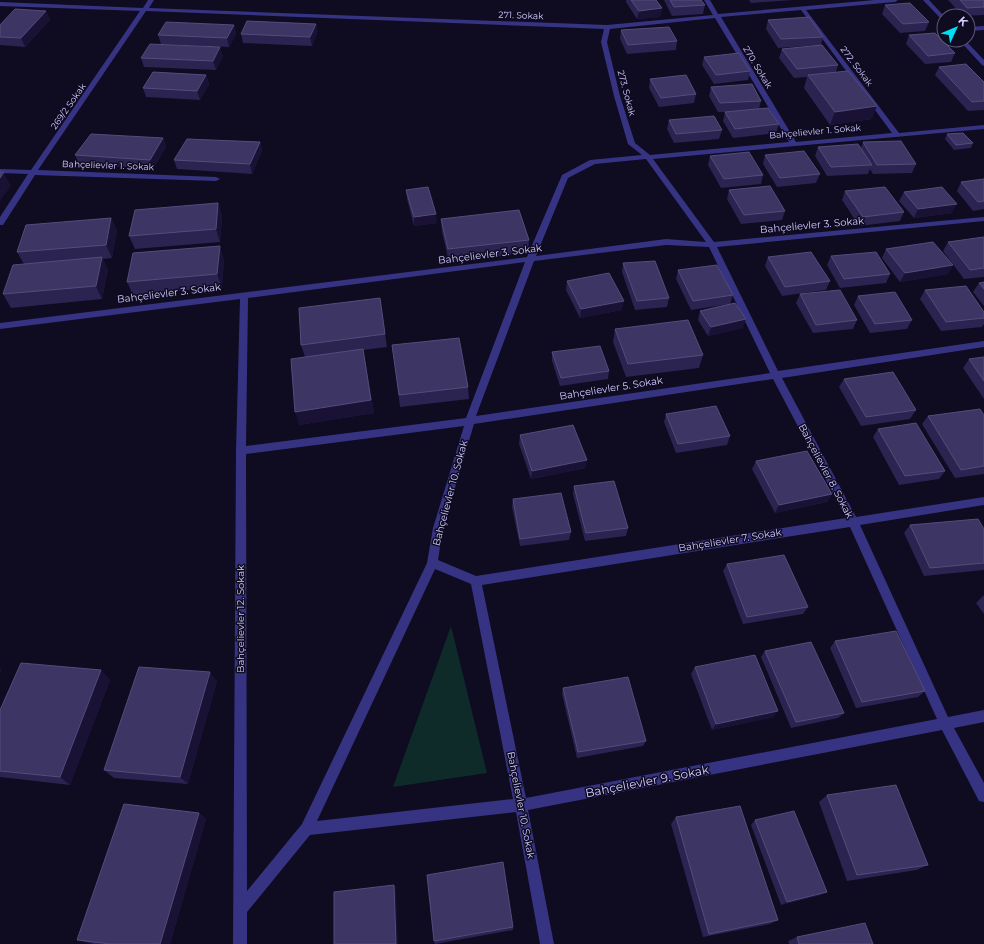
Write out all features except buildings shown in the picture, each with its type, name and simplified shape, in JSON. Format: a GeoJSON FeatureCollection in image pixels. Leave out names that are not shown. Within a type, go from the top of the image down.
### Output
{"type":"FeatureCollection","features":[{"type":"Feature","properties":{"kind":"street","name":"269/2 Sokak"},"geometry":{"type":"LineString","coordinates":[[0,223],[33,172],[151,0]]}},
{"type":"Feature","properties":{"kind":"street","name":"270. Sokak"},"geometry":{"type":"LineString","coordinates":[[707,0],[794,143]]}},
{"type":"Feature","properties":{"kind":"street","name":"271. Sokak"},"geometry":{"type":"LineString","coordinates":[[0,4],[607,27],[895,0]]}},
{"type":"Feature","properties":{"kind":"street"},"geometry":{"type":"LineString","coordinates":[[926,0],[936,11]]}},
{"type":"Feature","properties":{"kind":"street","name":"272. Sokak"},"geometry":{"type":"LineString","coordinates":[[802,8],[897,134]]}},
{"type":"Feature","properties":{"kind":"street","name":"273. Sokak"},"geometry":{"type":"LineString","coordinates":[[607,27],[604,42],[617,96],[632,144],[648,157]]}},
{"type":"Feature","properties":{"kind":"street"},"geometry":{"type":"LineString","coordinates":[[969,48],[984,64]]}},
{"type":"Feature","properties":{"kind":"street","name":"Bahçelievler 1. Sokak"},"geometry":{"type":"LineString","coordinates":[[594,162],[984,127]]}},
{"type":"Feature","properties":{"kind":"street","name":"Bahçelievler 8. Sokak"},"geometry":{"type":"LineString","coordinates":[[648,157],[712,245],[775,374],[852,520],[945,723],[984,796]]}},
{"type":"Feature","properties":{"kind":"street","name":"Bahçelievler 10. Sokak"},"geometry":{"type":"LineString","coordinates":[[239,911],[307,829],[432,563],[438,528],[470,421],[530,260],[565,177],[594,162]]}},
{"type":"Feature","properties":{"kind":"street","name":"Bahçelievler 1. Sokak"},"geometry":{"type":"LineString","coordinates":[[0,171],[216,179]]}},
{"type":"Feature","properties":{"kind":"street","name":"Bahçelievler 3. Sokak"},"geometry":{"type":"LineString","coordinates":[[0,326],[666,242],[712,245],[984,219]]}},
{"type":"Feature","properties":{"kind":"street","name":"Bahçelievler 12. Sokak"},"geometry":{"type":"LineString","coordinates":[[240,944],[241,451],[244,295]]}},
{"type":"Feature","properties":{"kind":"street","name":"Bahçelievler 5. Sokak"},"geometry":{"type":"LineString","coordinates":[[241,451],[470,421],[775,374],[984,344]]}},
{"type":"Feature","properties":{"kind":"street","name":"Bahçelievler 7. Sokak"},"geometry":{"type":"LineString","coordinates":[[476,581],[852,520],[984,501]]}},
{"type":"Feature","properties":{"kind":"street"},"geometry":{"type":"LineString","coordinates":[[432,563],[476,581]]}},
{"type":"Feature","properties":{"kind":"street","name":"Bahçelievler 10. Sokak"},"geometry":{"type":"LineString","coordinates":[[476,581],[547,944]]}},
{"type":"Feature","properties":{"kind":"street","name":"Bahçelievler 9. Sokak"},"geometry":{"type":"LineString","coordinates":[[307,829],[521,805],[984,716]]}},
{"type":"Feature","properties":{"kind":"green space"},"geometry":{"type":"Polygon","coordinates":[[[451,626],[487,773],[393,787],[451,626]]]}}]}
